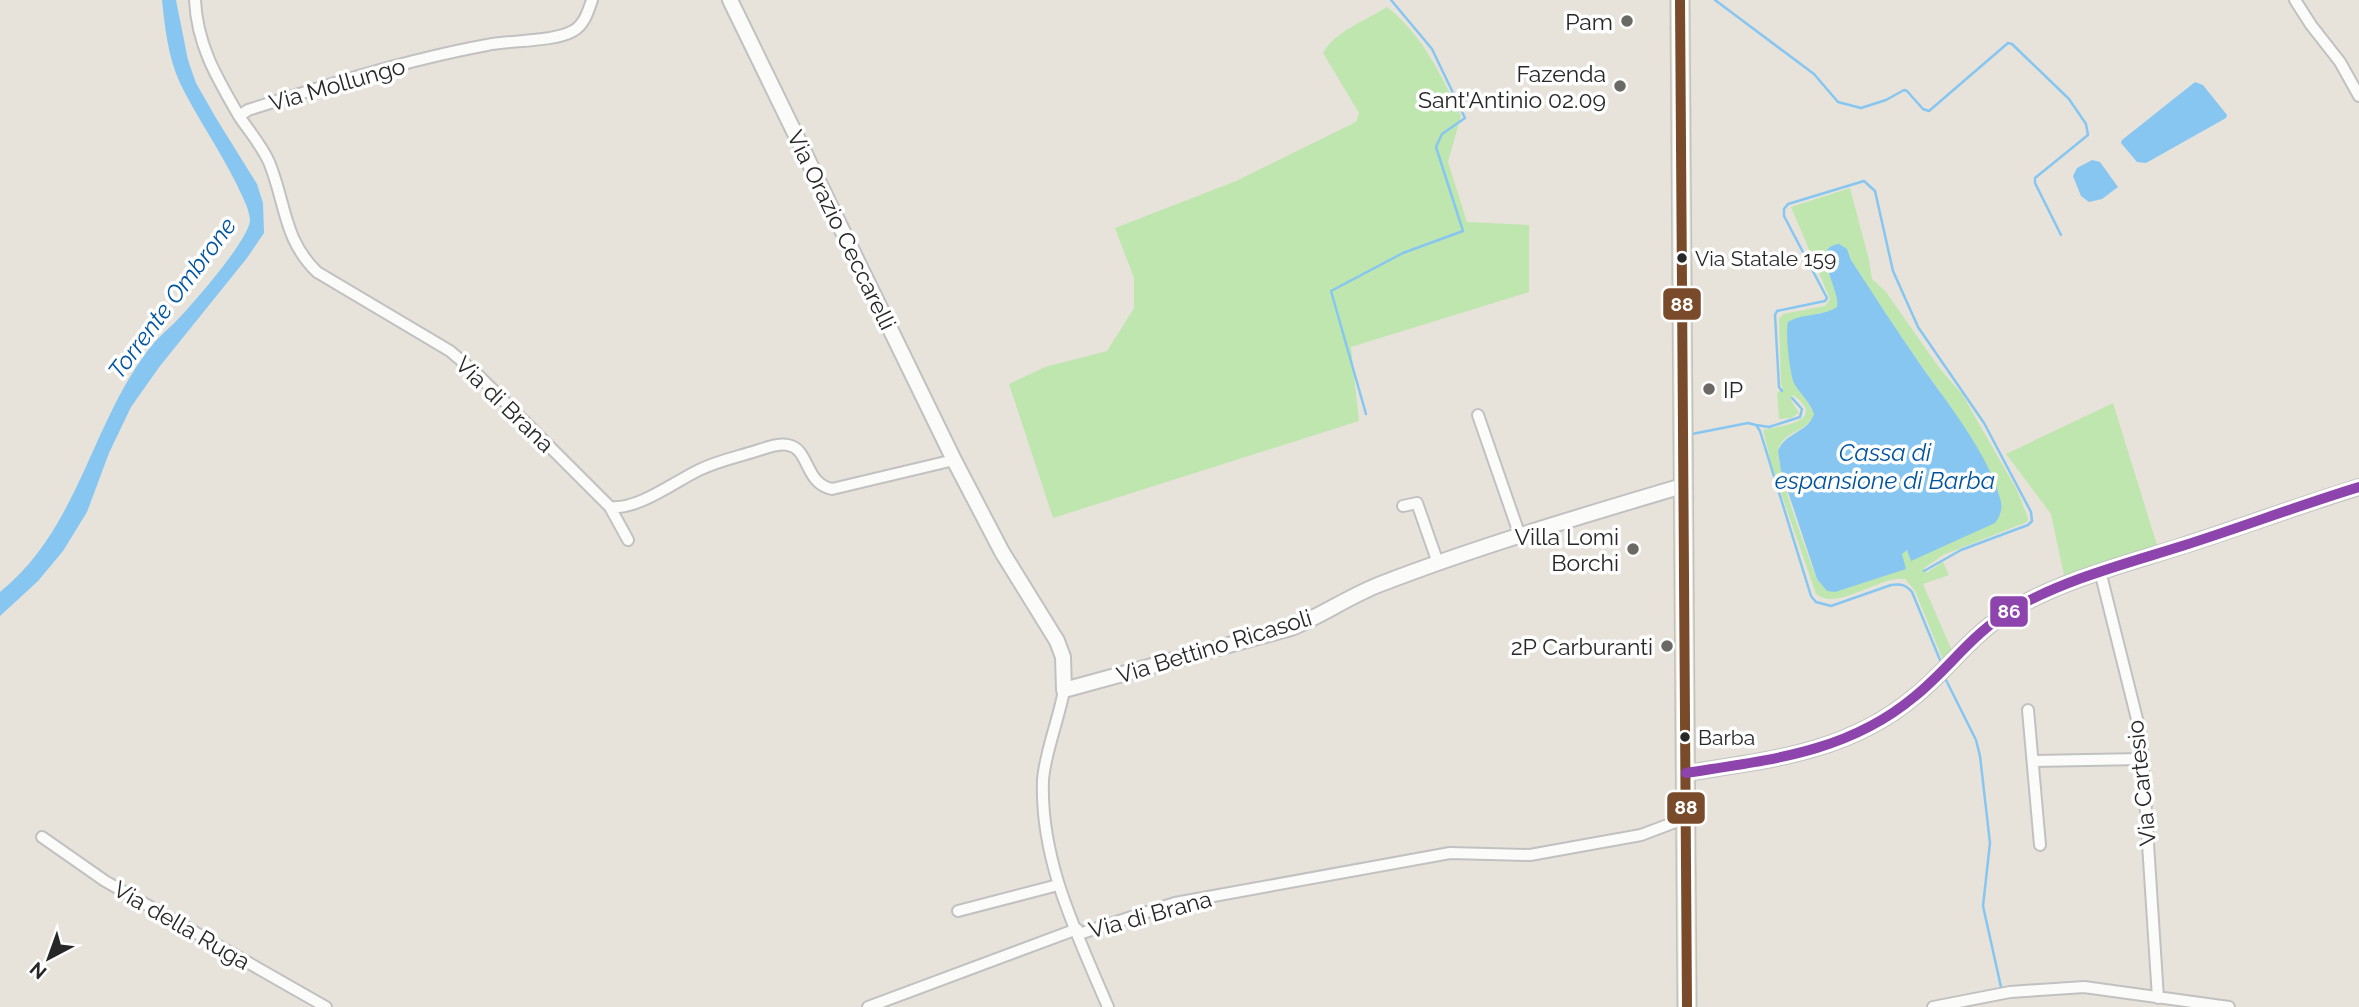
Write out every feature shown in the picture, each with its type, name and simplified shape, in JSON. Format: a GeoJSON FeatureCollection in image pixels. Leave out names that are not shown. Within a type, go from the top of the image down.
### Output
{"type":"FeatureCollection","features":[{"type":"Feature","properties":{"kind":"main road"},"geometry":{"type":"LineString","coordinates":[[1680,0],[1687,1007]]}},
{"type":"Feature","properties":{"kind":"street"},"geometry":{"type":"LineString","coordinates":[[195,0],[195,17],[211,68],[239,116]]}},
{"type":"Feature","properties":{"kind":"street","name":"Via Mollungo"},"geometry":{"type":"LineString","coordinates":[[317,272],[294,244],[268,158],[239,116],[248,110],[381,68],[488,44],[562,35],[575,30],[583,22],[592,0]]}},
{"type":"Feature","properties":{"kind":"street","name":"Via Orazio Ceccarelli"},"geometry":{"type":"LineString","coordinates":[[730,0],[954,460]]}},
{"type":"Feature","properties":{"kind":"street"},"geometry":{"type":"LineString","coordinates":[[2295,0],[2340,62],[2359,96]]}},
{"type":"Feature","properties":{"kind":"street","name":"Via di Brana"},"geometry":{"type":"LineString","coordinates":[[317,272],[450,351],[468,366],[610,507],[628,540]]}},
{"type":"Feature","properties":{"kind":"street"},"geometry":{"type":"LineString","coordinates":[[1478,415],[1520,536]]}},
{"type":"Feature","properties":{"kind":"street"},"geometry":{"type":"LineString","coordinates":[[610,507],[628,507],[701,469],[781,445],[795,448],[802,455],[814,480],[832,489],[954,460]]}},
{"type":"Feature","properties":{"kind":"street","name":"Via di Brana"},"geometry":{"type":"LineString","coordinates":[[954,460],[1002,552],[1058,641],[1063,657],[1064,690],[1043,779],[1046,839],[1058,885],[1078,932],[1186,901],[1450,853],[1530,855],[1641,835],[1686,818]]}},
{"type":"Feature","properties":{"kind":"street"},"geometry":{"type":"LineString","coordinates":[[1686,773],[1770,760],[1840,742],[1886,718],[1916,696],[1973,637],[2013,610],[2056,588],[2359,486]]}},
{"type":"Feature","properties":{"kind":"street","name":"Via Bettino Ricasoli"},"geometry":{"type":"LineString","coordinates":[[1064,690],[1291,628],[1375,586],[1438,563],[1607,508],[1679,487],[1685,488]]}},
{"type":"Feature","properties":{"kind":"street"},"geometry":{"type":"LineString","coordinates":[[1403,506],[1417,503],[1438,563]]}},
{"type":"Feature","properties":{"kind":"street","name":"Via Cartesio"},"geometry":{"type":"LineString","coordinates":[[2100,571],[2141,735],[2158,998]]}},
{"type":"Feature","properties":{"kind":"street"},"geometry":{"type":"LineString","coordinates":[[2028,710],[2040,845]]}},
{"type":"Feature","properties":{"kind":"street"},"geometry":{"type":"LineString","coordinates":[[2033,761],[2142,759]]}},
{"type":"Feature","properties":{"kind":"street","name":"Via della Ruga"},"geometry":{"type":"LineString","coordinates":[[42,836],[105,881],[326,1007]]}},
{"type":"Feature","properties":{"kind":"street"},"geometry":{"type":"LineString","coordinates":[[958,911],[1058,885]]}},
{"type":"Feature","properties":{"kind":"street"},"geometry":{"type":"LineString","coordinates":[[867,1007],[1078,932],[1108,1007]]}},
{"type":"Feature","properties":{"kind":"street"},"geometry":{"type":"LineString","coordinates":[[1933,1007],[2010,992],[2084,987],[2229,1007]]}},
{"type":"Feature","properties":{"kind":"green space"},"geometry":{"type":"Polygon","coordinates":[[[1387,7],[1422,44],[1461,116],[1448,162],[1467,222],[1529,225],[1529,292],[1351,347],[1359,421],[1053,518],[1009,384],[1045,367],[1107,351],[1134,308],[1134,278],[1115,228],[1236,181],[1356,122],[1359,113],[1323,53],[1343,32],[1387,7]]]}},
{"type":"Feature","properties":{"kind":"green space"},"geometry":{"type":"Polygon","coordinates":[[[1850,188],[1872,279],[1886,292],[1940,369],[1962,394],[2017,490],[2028,518],[2027,522],[1943,555],[1924,568],[1926,573],[1943,562],[1949,575],[1923,584],[1953,653],[1943,660],[1915,591],[1905,579],[1884,582],[1835,599],[1816,594],[1772,467],[1763,430],[1798,421],[1806,411],[1793,395],[1790,398],[1799,413],[1791,418],[1779,419],[1777,393],[1783,388],[1779,319],[1783,314],[1825,306],[1830,299],[1791,207],[1850,188]],[[1832,245],[1827,252],[1826,267],[1835,291],[1837,307],[1817,314],[1801,340],[1792,367],[1797,386],[1814,414],[1807,424],[1782,441],[1779,447],[1786,490],[1817,579],[1905,569],[1901,554],[1907,550],[1911,560],[2000,497],[1966,431],[1883,311],[1847,249],[1832,245]]]}},
{"type":"Feature","properties":{"kind":"green space"},"geometry":{"type":"Polygon","coordinates":[[[2113,403],[2157,545],[2156,548],[2065,580],[2051,514],[2006,454],[2113,403]]]}},
{"type":"Feature","properties":{"kind":"water"},"geometry":{"type":"Polygon","coordinates":[[[162,0],[176,0],[188,60],[196,83],[257,184],[263,203],[264,233],[131,407],[109,453],[87,512],[63,551],[38,581],[0,616],[0,592],[27,566],[48,538],[129,379],[153,344],[221,269],[248,229],[250,220],[247,207],[237,185],[176,73],[162,0]]]}},
{"type":"Feature","properties":{"kind":"water"},"geometry":{"type":"Polygon","coordinates":[[[2195,82],[2203,85],[2227,115],[2226,118],[2146,163],[2137,162],[2121,143],[2122,140],[2195,82]]]}},
{"type":"Feature","properties":{"kind":"water"},"geometry":{"type":"Polygon","coordinates":[[[2092,160],[2100,162],[2118,187],[2102,199],[2089,202],[2081,196],[2073,176],[2077,168],[2092,160]]]}},
{"type":"Feature","properties":{"kind":"water","name":"Cassa di espansione di Barba"},"geometry":{"type":"Polygon","coordinates":[[[1839,244],[1847,249],[1851,260],[1885,312],[1977,446],[1994,481],[2001,508],[1995,523],[1911,561],[1907,550],[1902,554],[1906,569],[1835,592],[1827,591],[1817,579],[1781,471],[1778,451],[1786,440],[1807,425],[1814,414],[1793,380],[1788,322],[1837,307],[1826,253],[1830,247],[1839,244]]]}},
{"type":"Feature","properties":{"kind":"waterway"},"geometry":{"type":"LineString","coordinates":[[1366,414],[1331,291],[1403,253],[1463,231],[1436,147],[1442,134],[1465,118],[1432,49],[1391,0]]}},
{"type":"Feature","properties":{"kind":"waterway"},"geometry":{"type":"LineString","coordinates":[[1715,0],[1814,74],[1838,102],[1861,108],[1886,100],[1904,90],[1923,109],[1929,111],[2008,43],[2012,44],[2069,99],[2086,124],[2088,135],[2035,178],[2061,235]]}},
{"type":"Feature","properties":{"kind":"waterway"},"geometry":{"type":"LineString","coordinates":[[1671,28],[1673,66]]}},
{"type":"Feature","properties":{"kind":"waterway"},"geometry":{"type":"LineString","coordinates":[[1689,74],[1690,116]]}},
{"type":"Feature","properties":{"kind":"waterway"},"geometry":{"type":"LineString","coordinates":[[1782,391],[1779,387],[1775,315],[1777,311],[1825,301],[1827,298],[1784,216],[1784,209],[1788,204],[1864,181],[1875,191],[1893,271],[1918,327],[1984,423],[2031,512],[2032,521],[2028,525],[1961,550],[1924,571]]}},
{"type":"Feature","properties":{"kind":"waterway"},"geometry":{"type":"LineString","coordinates":[[1756,425],[1769,427],[1800,417],[1802,409],[1792,398]]}},
{"type":"Feature","properties":{"kind":"waterway"},"geometry":{"type":"LineString","coordinates":[[1692,434],[1748,423],[1756,425],[1811,596],[1816,602],[1831,606],[1891,585],[1905,586],[1912,592],[1940,660]]}},
{"type":"Feature","properties":{"kind":"waterway"},"geometry":{"type":"LineString","coordinates":[[1692,440],[1692,490]]}},
{"type":"Feature","properties":{"kind":"waterway"},"geometry":{"type":"LineString","coordinates":[[1692,527],[1693,496]]}},
{"type":"Feature","properties":{"kind":"waterway"},"geometry":{"type":"LineString","coordinates":[[1945,678],[1976,740],[1980,756],[1990,843],[1983,906],[2001,987]]}},
{"type":"Feature","properties":{"kind":"transit line","name":"88"},"geometry":{"type":"LineString","coordinates":[[1680,0],[1687,1007]]}},
{"type":"Feature","properties":{"kind":"transit line","name":"86"},"geometry":{"type":"LineString","coordinates":[[1686,773],[1777,758],[1806,751],[1862,731],[1914,697],[1985,629],[2033,598],[2096,573],[2359,487]]}},
{"type":"Feature","properties":{"kind":"place","name":"Pam"},"geometry":{"type":"Point","coordinates":[1627,21]}},
{"type":"Feature","properties":{"kind":"place","name":"Fazenda Sant'Antinio 02.09"},"geometry":{"type":"Point","coordinates":[1620,86]}},
{"type":"Feature","properties":{"kind":"place","name":"Via Statale 159"},"geometry":{"type":"Point","coordinates":[1682,258]}},
{"type":"Feature","properties":{"kind":"place","name":"IP"},"geometry":{"type":"Point","coordinates":[1709,389]}},
{"type":"Feature","properties":{"kind":"place","name":"Villa Lomi Borchi"},"geometry":{"type":"Point","coordinates":[1633,549]}},
{"type":"Feature","properties":{"kind":"place","name":"2P Carburanti"},"geometry":{"type":"Point","coordinates":[1667,646]}},
{"type":"Feature","properties":{"kind":"place","name":"Barba"},"geometry":{"type":"Point","coordinates":[1685,737]}},
{"type":"Feature","properties":{"kind":"water label","name":"Torrente Ombrone"},"geometry":{"type":"Point","coordinates":[172,298]}}]}
